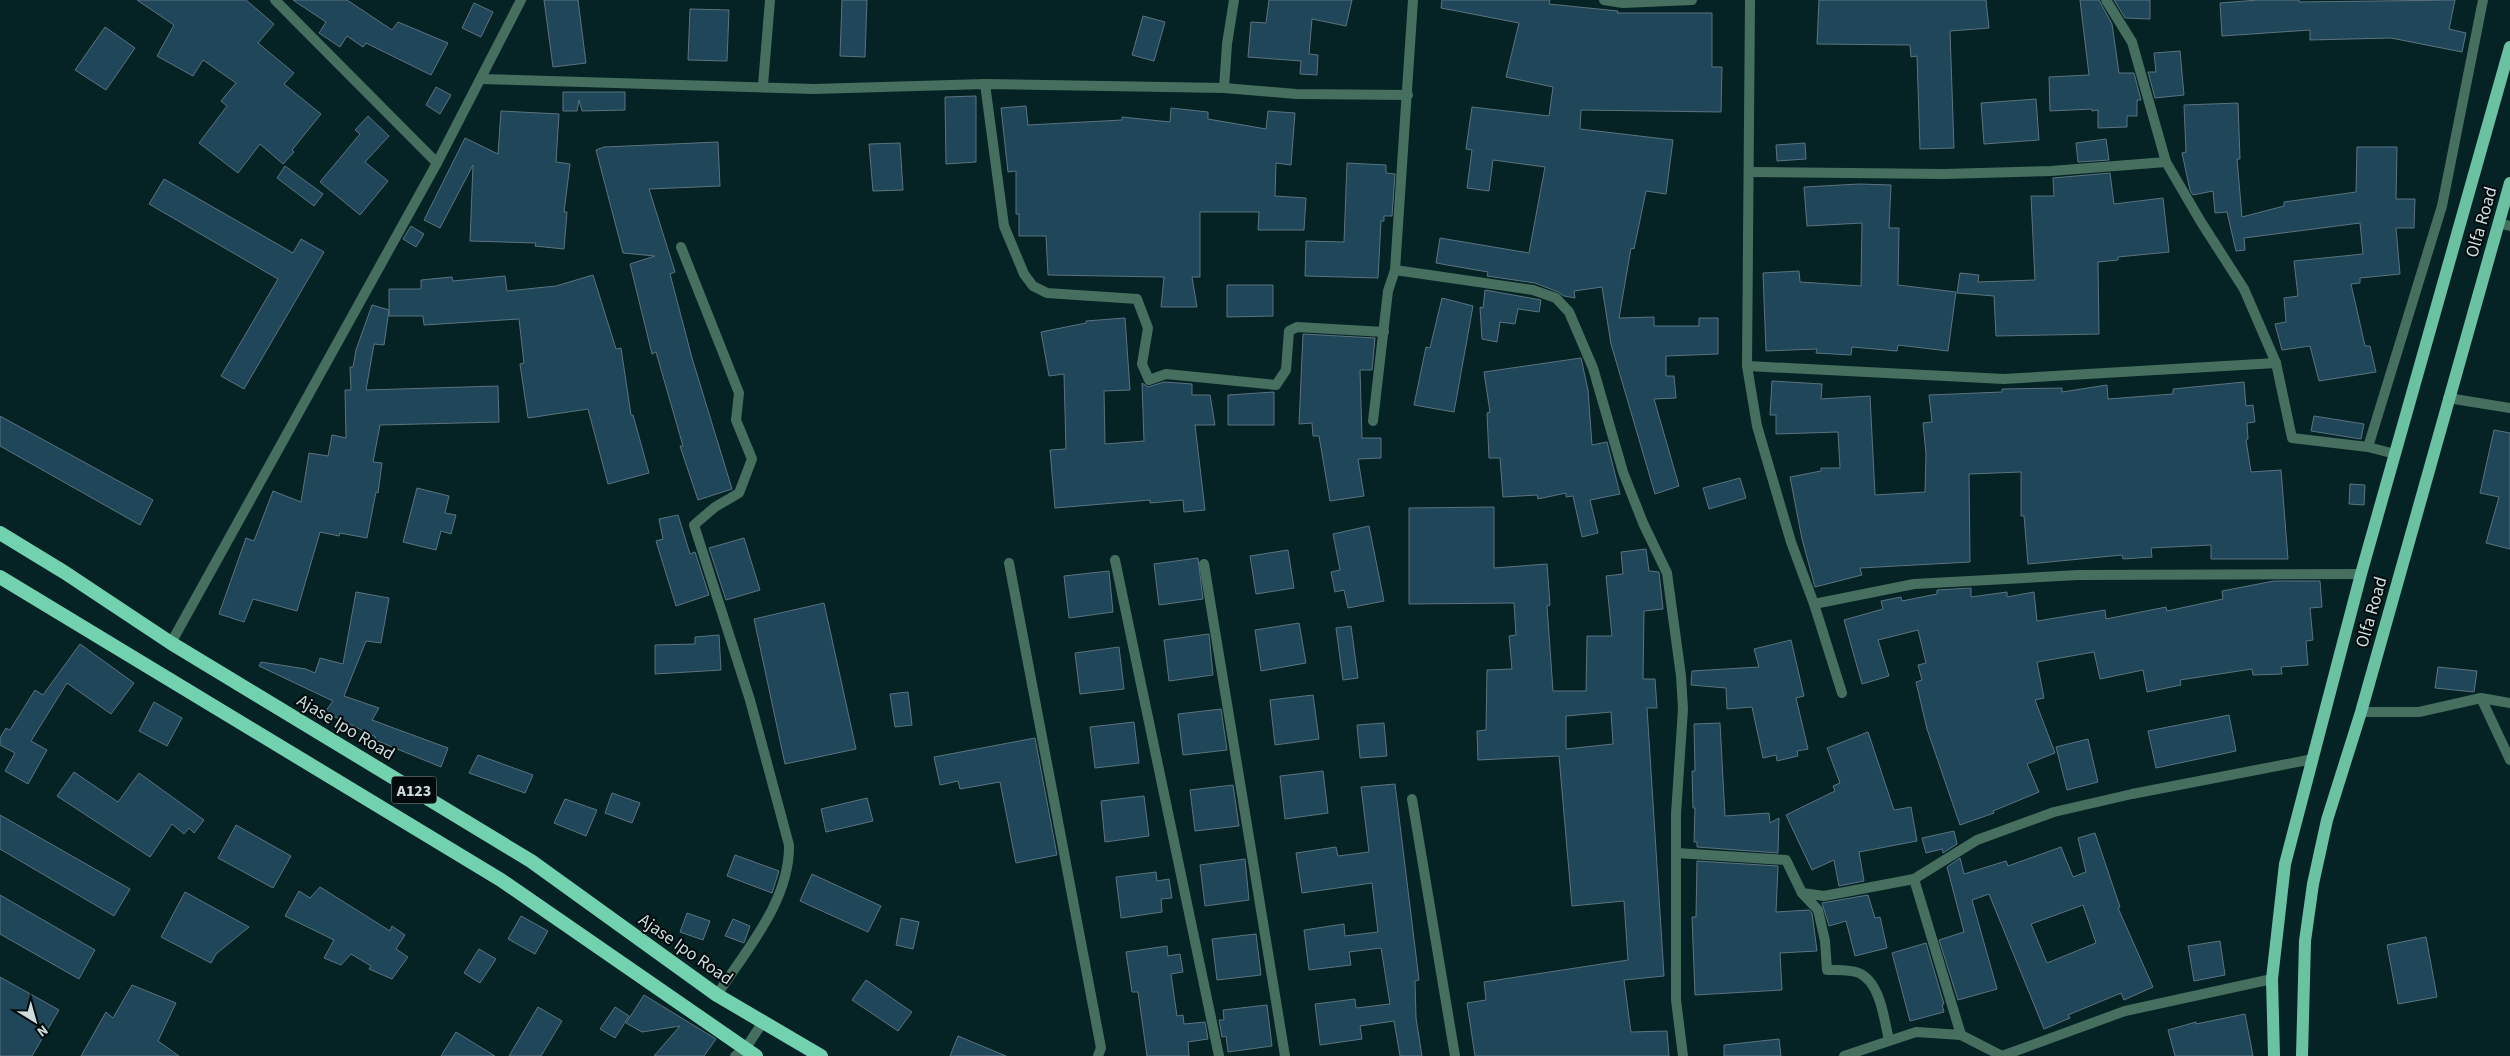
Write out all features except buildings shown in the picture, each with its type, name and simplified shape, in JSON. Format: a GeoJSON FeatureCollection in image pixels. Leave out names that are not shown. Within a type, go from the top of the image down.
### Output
{"type":"FeatureCollection","features":[{"type":"Feature","properties":{"kind":"highway","name":"Ajase Ipo Road"},"geometry":{"type":"LineString","coordinates":[[0,533],[64,572],[171,643],[531,861],[717,995],[821,1056]]}},
{"type":"Feature","properties":{"kind":"highway","name":"A123"},"geometry":{"type":"LineString","coordinates":[[0,577],[501,880],[745,1054]]}},
{"type":"Feature","properties":{"kind":"main road"},"geometry":{"type":"LineString","coordinates":[[2274,1056],[2272,979],[2285,864],[2394,454],[2510,47]]}},
{"type":"Feature","properties":{"kind":"main road","name":"Olfa Road"},"geometry":{"type":"LineString","coordinates":[[2302,1056],[2305,942],[2313,884],[2327,820],[2361,712],[2448,398],[2504,225],[2510,183]]}},
{"type":"Feature","properties":{"kind":"street"},"geometry":{"type":"LineString","coordinates":[[275,0],[287,4],[437,163]]}},
{"type":"Feature","properties":{"kind":"street"},"geometry":{"type":"LineString","coordinates":[[171,643],[437,163],[521,0]]}},
{"type":"Feature","properties":{"kind":"street"},"geometry":{"type":"LineString","coordinates":[[763,86],[770,0]]}},
{"type":"Feature","properties":{"kind":"street"},"geometry":{"type":"LineString","coordinates":[[1224,88],[1227,44],[1234,0]]}},
{"type":"Feature","properties":{"kind":"street"},"geometry":{"type":"LineString","coordinates":[[1374,421],[1388,291],[1395,270],[1413,0]]}},
{"type":"Feature","properties":{"kind":"street"},"geometry":{"type":"LineString","coordinates":[[1604,0],[1623,3],[1692,0]]}},
{"type":"Feature","properties":{"kind":"street"},"geometry":{"type":"LineString","coordinates":[[1750,0],[1747,366],[1757,426],[1791,542],[1814,604],[1842,693]]}},
{"type":"Feature","properties":{"kind":"street"},"geometry":{"type":"LineString","coordinates":[[2106,0],[2132,42],[2166,162],[2201,222],[2244,288],[2276,363],[2292,438],[2368,447],[2394,454]]}},
{"type":"Feature","properties":{"kind":"street"},"geometry":{"type":"LineString","coordinates":[[2368,447],[2442,206],[2483,0]]}},
{"type":"Feature","properties":{"kind":"street"},"geometry":{"type":"LineString","coordinates":[[481,79],[814,89],[985,84],[1224,88],[1296,94],[1408,95]]}},
{"type":"Feature","properties":{"kind":"street"},"geometry":{"type":"LineString","coordinates":[[985,84],[1004,226],[1024,274],[1033,286],[1047,293],[1137,299],[1148,328],[1142,364],[1149,380],[1166,374],[1276,384],[1286,370],[1290,331],[1297,327],[1384,332]]}},
{"type":"Feature","properties":{"kind":"street"},"geometry":{"type":"LineString","coordinates":[[1749,172],[1944,174],[2051,171],[2166,162]]}},
{"type":"Feature","properties":{"kind":"street"},"geometry":{"type":"LineString","coordinates":[[681,247],[739,393],[736,420],[752,459],[739,493],[715,507],[694,524],[750,700],[789,845],[789,863],[773,909],[717,995]]}},
{"type":"Feature","properties":{"kind":"street"},"geometry":{"type":"LineString","coordinates":[[1395,270],[1533,290],[1556,298],[1569,312],[1593,368],[1623,472],[1643,523],[1666,573],[1681,676],[1682,709],[1676,814],[1676,1000],[1683,1056]]}},
{"type":"Feature","properties":{"kind":"street"},"geometry":{"type":"LineString","coordinates":[[1747,366],[2004,379],[2276,363]]}},
{"type":"Feature","properties":{"kind":"street"},"geometry":{"type":"LineString","coordinates":[[2448,398],[2510,408]]}},
{"type":"Feature","properties":{"kind":"street"},"geometry":{"type":"LineString","coordinates":[[1115,560],[1219,1056]]}},
{"type":"Feature","properties":{"kind":"street"},"geometry":{"type":"LineString","coordinates":[[1009,563],[1101,1048],[1098,1056]]}},
{"type":"Feature","properties":{"kind":"street"},"geometry":{"type":"LineString","coordinates":[[1204,564],[1285,1056]]}},
{"type":"Feature","properties":{"kind":"street"},"geometry":{"type":"LineString","coordinates":[[1814,604],[1914,584],[2078,575],[2361,574]]}},
{"type":"Feature","properties":{"kind":"street"},"geometry":{"type":"LineString","coordinates":[[2361,712],[2419,712],[2481,698],[2510,703]]}},
{"type":"Feature","properties":{"kind":"street"},"geometry":{"type":"LineString","coordinates":[[2481,698],[2510,760]]}},
{"type":"Feature","properties":{"kind":"street"},"geometry":{"type":"LineString","coordinates":[[1802,893],[1824,896],[1914,879],[1978,840],[2054,812],[2132,794],[2313,758]]}},
{"type":"Feature","properties":{"kind":"street"},"geometry":{"type":"LineString","coordinates":[[1412,798],[1455,1056]]}},
{"type":"Feature","properties":{"kind":"street"},"geometry":{"type":"LineString","coordinates":[[1676,853],[1786,860],[1802,893],[1818,910],[1825,941],[1827,970],[1858,972],[1868,979],[1877,994],[1890,1040]]}},
{"type":"Feature","properties":{"kind":"street"},"geometry":{"type":"LineString","coordinates":[[1914,879],[1961,1036]]}},
{"type":"Feature","properties":{"kind":"street"},"geometry":{"type":"LineString","coordinates":[[1844,1056],[1916,1032],[1961,1036],[2002,1056],[2124,1011],[2272,979]]}},
{"type":"Feature","properties":{"kind":"street"},"geometry":{"type":"LineString","coordinates":[[745,1054],[763,1022]]}}]}
